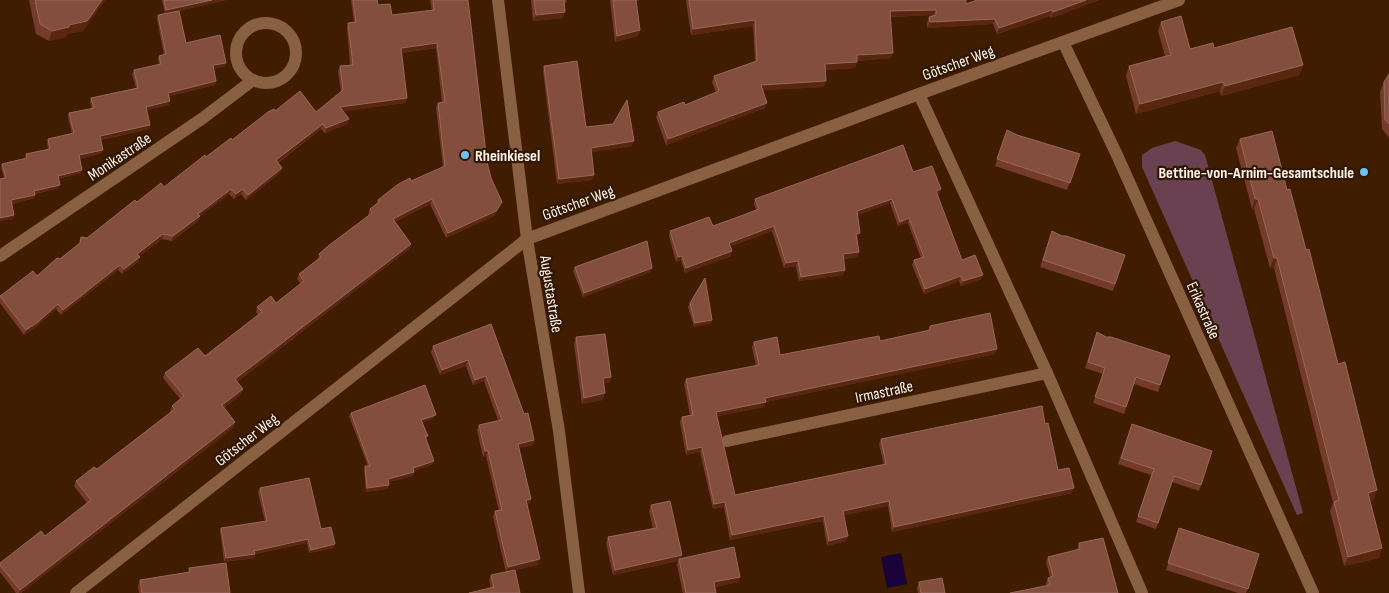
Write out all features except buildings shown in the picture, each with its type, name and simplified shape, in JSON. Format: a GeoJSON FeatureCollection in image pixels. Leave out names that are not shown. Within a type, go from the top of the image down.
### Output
{"type":"FeatureCollection","features":[{"type":"Feature","properties":{"kind":"street","name":"Augustastraße"},"geometry":{"type":"LineString","coordinates":[[498,0],[526,239],[558,431],[579,593]]}},
{"type":"Feature","properties":{"kind":"street","name":"Götscher Weg"},"geometry":{"type":"LineString","coordinates":[[76,593],[526,239],[1179,0]]}},
{"type":"Feature","properties":{"kind":"street"},"geometry":{"type":"LineString","coordinates":[[272,24],[281,27],[293,40],[296,49],[296,58],[293,66],[288,74],[272,82],[254,80],[240,67],[237,58],[237,48],[240,40],[245,32],[253,26],[272,24]]}},
{"type":"Feature","properties":{"kind":"street","name":"Erikastraße"},"geometry":{"type":"LineString","coordinates":[[1063,42],[1117,155],[1313,593]]}},
{"type":"Feature","properties":{"kind":"street","name":"Monikastraße"},"geometry":{"type":"LineString","coordinates":[[0,256],[203,118],[254,80]]}},
{"type":"Feature","properties":{"kind":"street"},"geometry":{"type":"LineString","coordinates":[[918,94],[1047,373],[1142,593]]}},
{"type":"Feature","properties":{"kind":"street","name":"Irmastraße"},"geometry":{"type":"LineString","coordinates":[[728,441],[1047,373]]}},
{"type":"Feature","properties":{"kind":"shaded area"},"geometry":{"type":"Polygon","coordinates":[[[1175,141],[1201,150],[1205,155],[1303,513],[1297,515],[1142,167],[1142,155],[1152,148],[1175,141]]]}},
{"type":"Feature","properties":{"kind":"shaded area"},"geometry":{"type":"Polygon","coordinates":[[[901,553],[907,584],[887,588],[881,557],[901,553]]]}},
{"type":"Feature","properties":{"kind":"place","name":"Rheinkiesel"},"geometry":{"type":"Point","coordinates":[465,155]}},
{"type":"Feature","properties":{"kind":"place","name":"Bettine-von-Arnim-Gesamtschule"},"geometry":{"type":"Point","coordinates":[1364,172]}}]}
